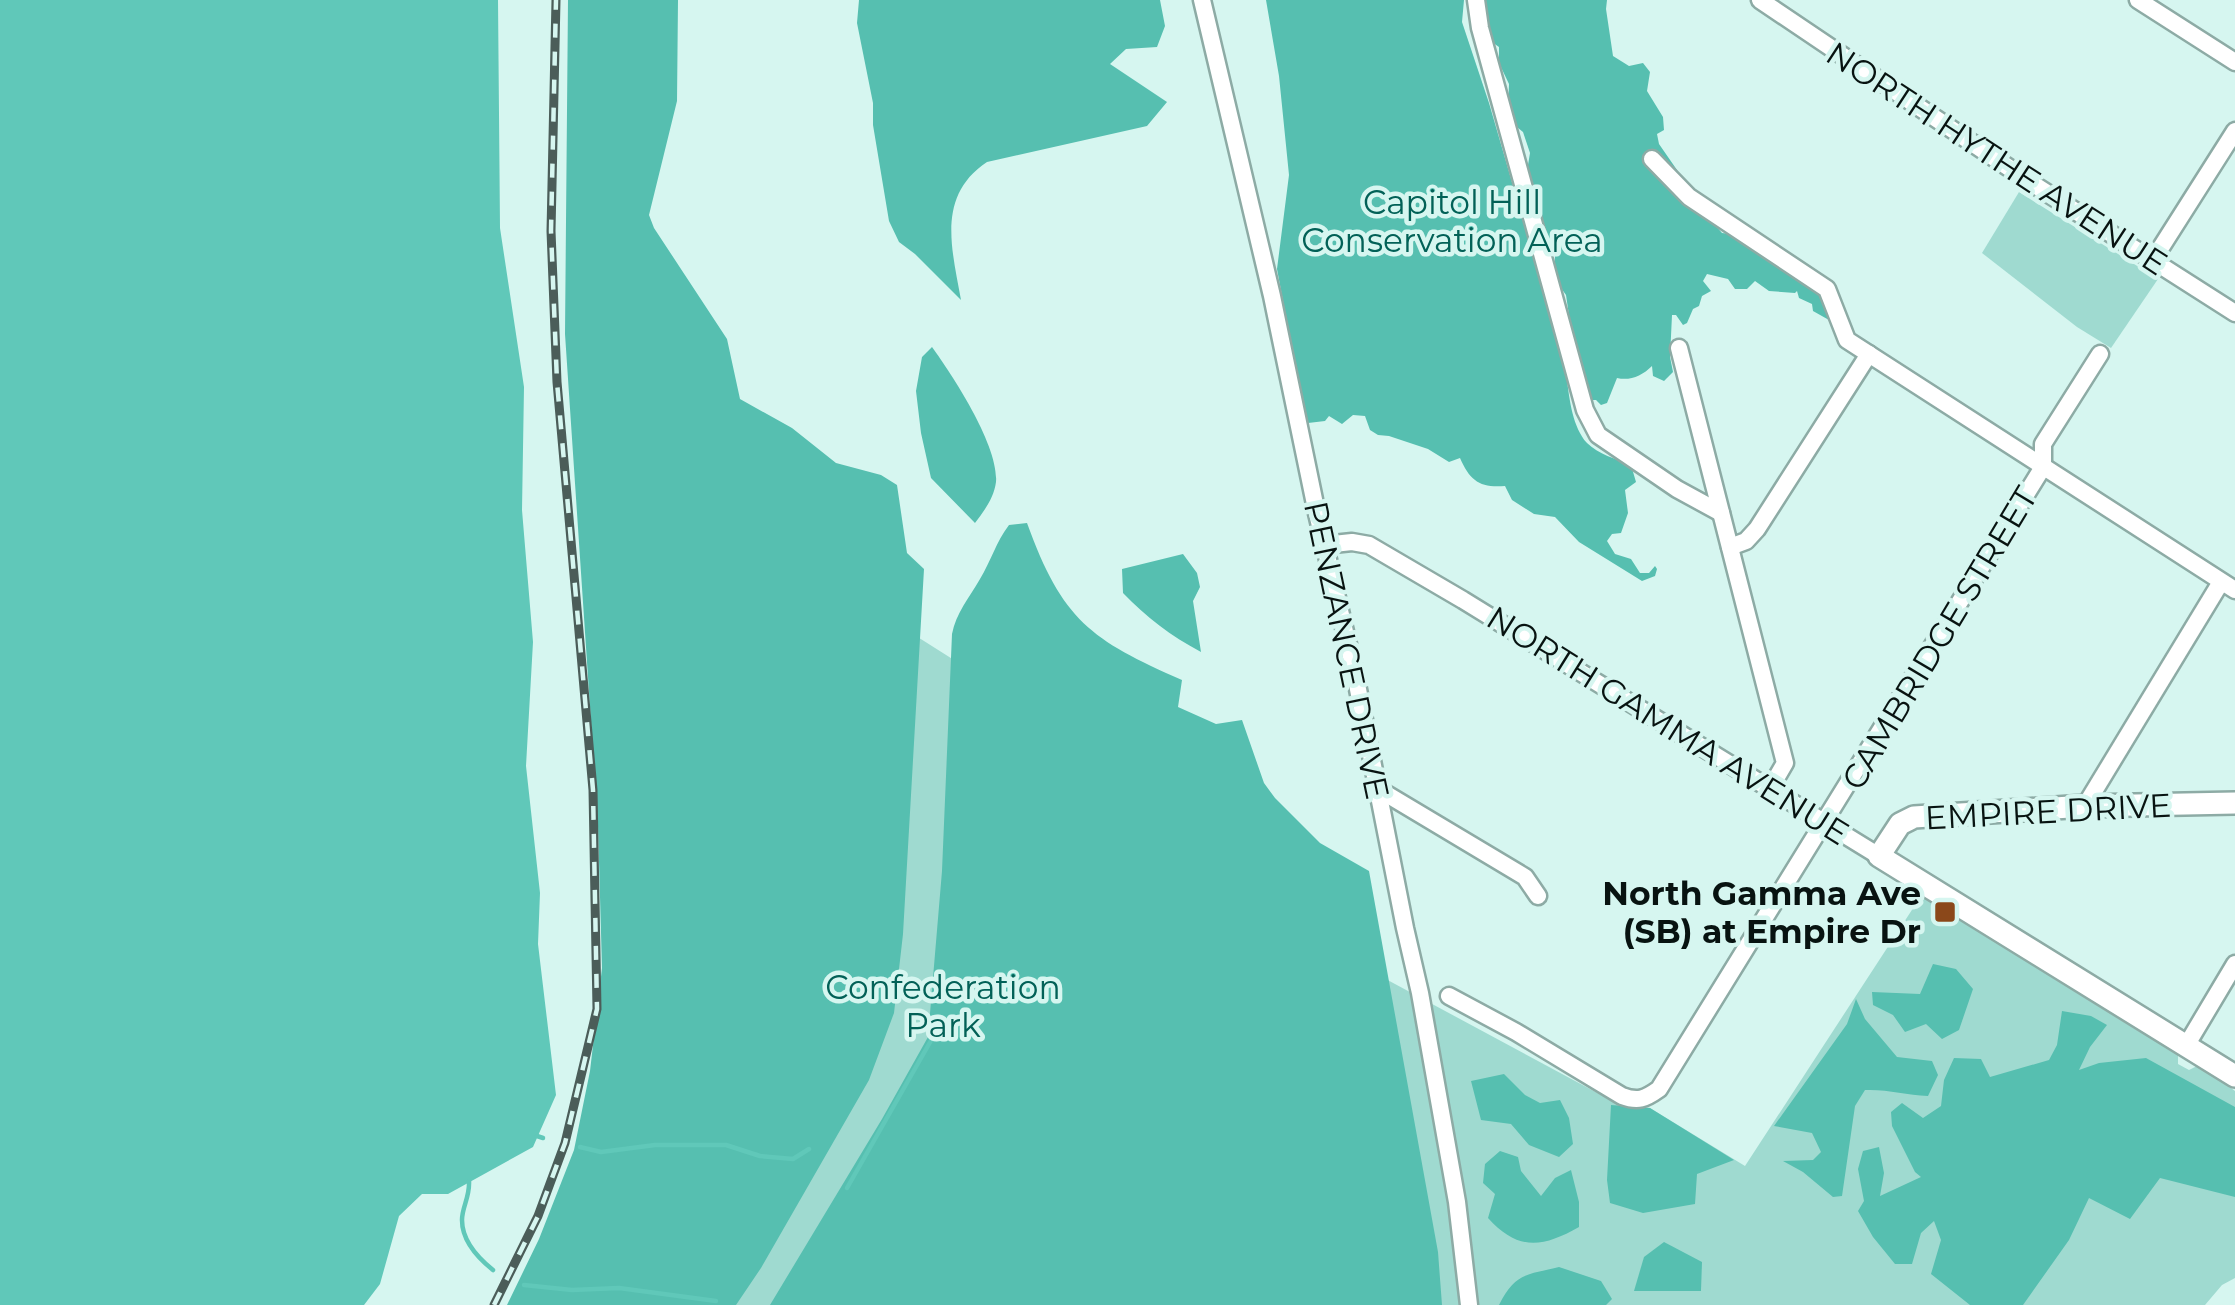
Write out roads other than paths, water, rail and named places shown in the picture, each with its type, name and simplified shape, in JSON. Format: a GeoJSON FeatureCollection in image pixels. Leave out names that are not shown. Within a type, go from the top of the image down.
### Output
{"type":"FeatureCollection","features":[{"type":"Feature","properties":{"kind":"street","name":"PENZANCE DRIVE"},"geometry":{"type":"LineString","coordinates":[[1202,0],[1355,674],[1427,1029],[1457,1202],[1469,1305]]}},
{"type":"Feature","properties":{"kind":"street"},"geometry":{"type":"LineString","coordinates":[[1475,0],[1581,401],[1598,435],[1721,513]]}},
{"type":"Feature","properties":{"kind":"street","name":"NORTH HYTHE AVENUE"},"geometry":{"type":"LineString","coordinates":[[1760,0],[2235,313]]}},
{"type":"Feature","properties":{"kind":"street"},"geometry":{"type":"LineString","coordinates":[[1791,0],[1797,26]]}},
{"type":"Feature","properties":{"kind":"street"},"geometry":{"type":"LineString","coordinates":[[2138,0],[2235,62]]}},
{"type":"Feature","properties":{"kind":"street"},"geometry":{"type":"LineString","coordinates":[[2152,260],[2235,131]]}},
{"type":"Feature","properties":{"kind":"street"},"geometry":{"type":"LineString","coordinates":[[1652,159],[1689,197],[1826,289],[1847,340],[2228,586],[2085,806]]}},
{"type":"Feature","properties":{"kind":"street"},"geometry":{"type":"LineString","coordinates":[[1679,348],[1785,763],[1771,787]]}},
{"type":"Feature","properties":{"kind":"street"},"geometry":{"type":"LineString","coordinates":[[1730,547],[1746,541],[1757,529],[1869,354]]}},
{"type":"Feature","properties":{"kind":"street","name":"CAMBRIDGE STREET"},"geometry":{"type":"LineString","coordinates":[[1449,996],[1622,1096],[1635,1101],[1648,1097],[1666,1079],[2043,467],[2043,444],[2100,354]]}},
{"type":"Feature","properties":{"kind":"street","name":"NORTH GAMMA AVENUE"},"geometry":{"type":"LineString","coordinates":[[1324,544],[1369,545],[1771,787],[2235,1076]]}},
{"type":"Feature","properties":{"kind":"street"},"geometry":{"type":"LineString","coordinates":[[1378,789],[1525,877],[1538,896]]}},
{"type":"Feature","properties":{"kind":"street","name":"EMPIRE DRIVE"},"geometry":{"type":"LineString","coordinates":[[1880,856],[1900,824],[1914,817],[2235,802]]}},
{"type":"Feature","properties":{"kind":"street"},"geometry":{"type":"LineString","coordinates":[[2186,1046],[2235,964]]}},
{"type":"Feature","properties":{"kind":"waterway"},"geometry":{"type":"LineString","coordinates":[[847,1188],[933,1037]]}},
{"type":"Feature","properties":{"kind":"waterway"},"geometry":{"type":"LineString","coordinates":[[537,1136],[543,1138]]}},
{"type":"Feature","properties":{"kind":"waterway"},"geometry":{"type":"LineString","coordinates":[[580,1147],[601,1152],[655,1145],[726,1145],[760,1156],[793,1159],[809,1149]]}},
{"type":"Feature","properties":{"kind":"waterway"},"geometry":{"type":"LineString","coordinates":[[469,1181],[463,1228],[472,1248],[493,1270]]}},
{"type":"Feature","properties":{"kind":"waterway"},"geometry":{"type":"LineString","coordinates":[[524,1285],[619,1288],[716,1301]]}},
{"type":"Feature","properties":{"kind":"railway"},"geometry":{"type":"LineString","coordinates":[[494,1305],[538,1216],[565,1143],[597,1009],[593,790],[557,382],[551,231],[556,0]]}},
{"type":"Feature","properties":{"kind":"place","name":"North Gamma Ave (SB) at Empire Dr"},"geometry":{"type":"Point","coordinates":[1945,912]}},
{"type":"Feature","properties":{"kind":"park label","name":"Capitol Hill Conservation Area"},"geometry":{"type":"Point","coordinates":[1452,221]}},
{"type":"Feature","properties":{"kind":"park label","name":"Confederation Park"},"geometry":{"type":"Point","coordinates":[943,1006]}}]}
